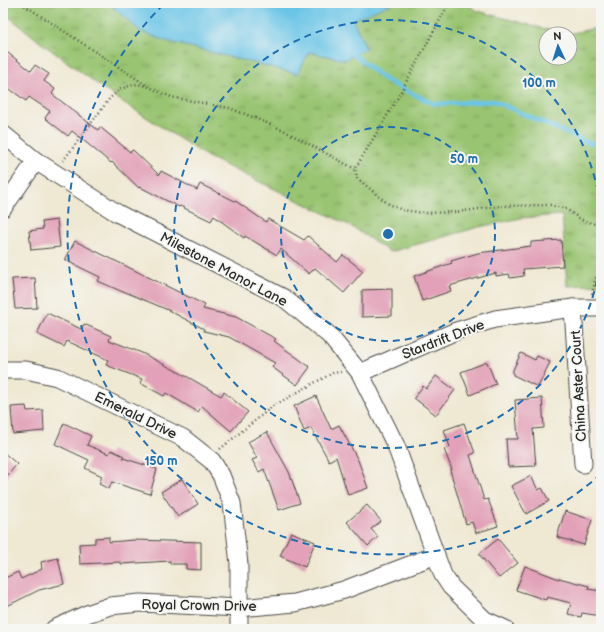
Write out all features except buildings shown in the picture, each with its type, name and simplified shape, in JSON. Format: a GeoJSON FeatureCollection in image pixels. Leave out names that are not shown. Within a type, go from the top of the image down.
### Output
{"type":"FeatureCollection","features":[{"type":"Feature","properties":{"kind":"street","name":"Milestone Manor Lane"},"geometry":{"type":"LineString","coordinates":[[3,134],[36,161],[118,213],[284,298],[329,335],[360,373],[396,446],[436,555],[451,587],[485,620],[504,629]]}},
{"type":"Feature","properties":{"kind":"street"},"geometry":{"type":"LineString","coordinates":[[3,208],[36,161]]}},
{"type":"Feature","properties":{"kind":"street","name":"Stardrift Drive"},"geometry":{"type":"LineString","coordinates":[[360,373],[462,329],[495,319],[573,308],[596,308]]}},
{"type":"Feature","properties":{"kind":"street","name":"China Aster Court"},"geometry":{"type":"LineString","coordinates":[[573,308],[583,464]]}},
{"type":"Feature","properties":{"kind":"street","name":"Emerald Drive"},"geometry":{"type":"LineString","coordinates":[[3,370],[26,370],[57,377],[183,438],[212,462],[221,475],[232,503],[239,564],[239,629]]}},
{"type":"Feature","properties":{"kind":"street","name":"Royal Crown Drive"},"geometry":{"type":"LineString","coordinates":[[54,629],[87,614],[110,606],[140,603],[239,608],[295,603],[344,590],[436,555]]}},
{"type":"Feature","properties":{"kind":"path"},"geometry":{"type":"LineString","coordinates":[[21,3],[149,87],[171,97],[229,108],[253,117],[283,130],[355,169]]}},
{"type":"Feature","properties":{"kind":"path"},"geometry":{"type":"LineString","coordinates":[[449,3],[397,100],[355,169],[357,178],[388,203],[402,210],[425,213],[456,212],[500,206],[550,205],[566,209],[582,220],[601,226]]}},
{"type":"Feature","properties":{"kind":"path"},"geometry":{"type":"LineString","coordinates":[[54,172],[110,98],[120,89],[137,84],[149,87]]}},
{"type":"Feature","properties":{"kind":"path"},"geometry":{"type":"LineString","coordinates":[[596,308],[592,289],[596,278],[601,271]]}},
{"type":"Feature","properties":{"kind":"path"},"geometry":{"type":"LineString","coordinates":[[212,462],[221,448],[273,406],[333,373],[346,370],[360,373]]}},
{"type":"Feature","properties":{"kind":"green space"},"geometry":{"type":"Polygon","coordinates":[[[3,3],[464,3],[478,11],[538,27],[538,66],[578,66],[578,32],[601,27],[601,285],[567,286],[562,215],[521,218],[479,227],[390,252],[349,225],[208,157],[115,97],[44,45],[3,12],[3,3]]]}},
{"type":"Feature","properties":{"kind":"water"},"geometry":{"type":"Polygon","coordinates":[[[111,3],[393,3],[353,20],[366,48],[345,60],[309,52],[298,74],[166,41],[140,31],[115,9],[111,3]]]}},
{"type":"Feature","properties":{"kind":"waterway"},"geometry":{"type":"LineString","coordinates":[[351,52],[385,80],[434,104],[494,101],[589,143],[601,144]]}}]}
